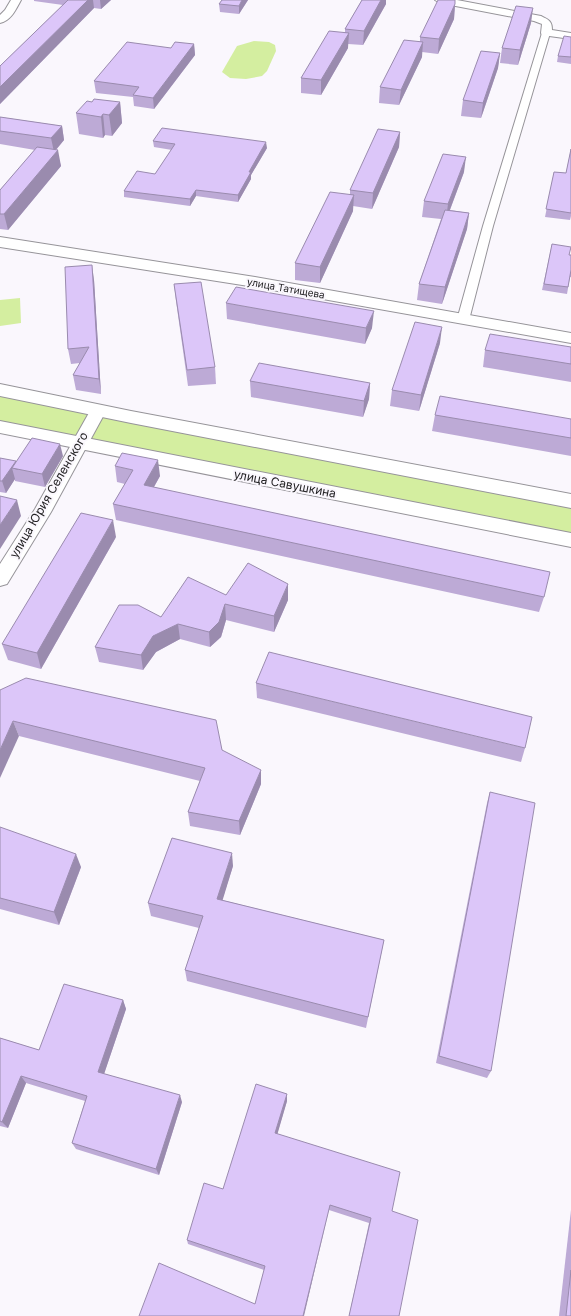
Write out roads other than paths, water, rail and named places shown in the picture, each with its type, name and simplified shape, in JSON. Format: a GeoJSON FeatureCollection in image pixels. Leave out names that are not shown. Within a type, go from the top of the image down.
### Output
{"type":"FeatureCollection","features":[{"type":"Feature","properties":{"kind":"main road","name":"улица Татищева"},"geometry":{"type":"LineString","coordinates":[[0,242],[255,282],[571,338]]}},
{"type":"Feature","properties":{"kind":"main road"},"geometry":{"type":"LineString","coordinates":[[0,390],[98,411],[571,501]]}},
{"type":"Feature","properties":{"kind":"main road","name":"улица Савушкина"},"geometry":{"type":"LineString","coordinates":[[0,427],[571,540]]}},
{"type":"Feature","properties":{"kind":"street"},"geometry":{"type":"LineString","coordinates":[[0,20],[9,12],[16,0]]}},
{"type":"Feature","properties":{"kind":"street"},"geometry":{"type":"LineString","coordinates":[[440,0],[538,18],[547,23],[546,33],[488,226],[463,320]]}},
{"type":"Feature","properties":{"kind":"street"},"geometry":{"type":"LineString","coordinates":[[546,33],[571,36]]}},
{"type":"Feature","properties":{"kind":"street","name":"улица Юрия Селенского"},"geometry":{"type":"LineString","coordinates":[[0,579],[42,512],[98,411]]}}]}
